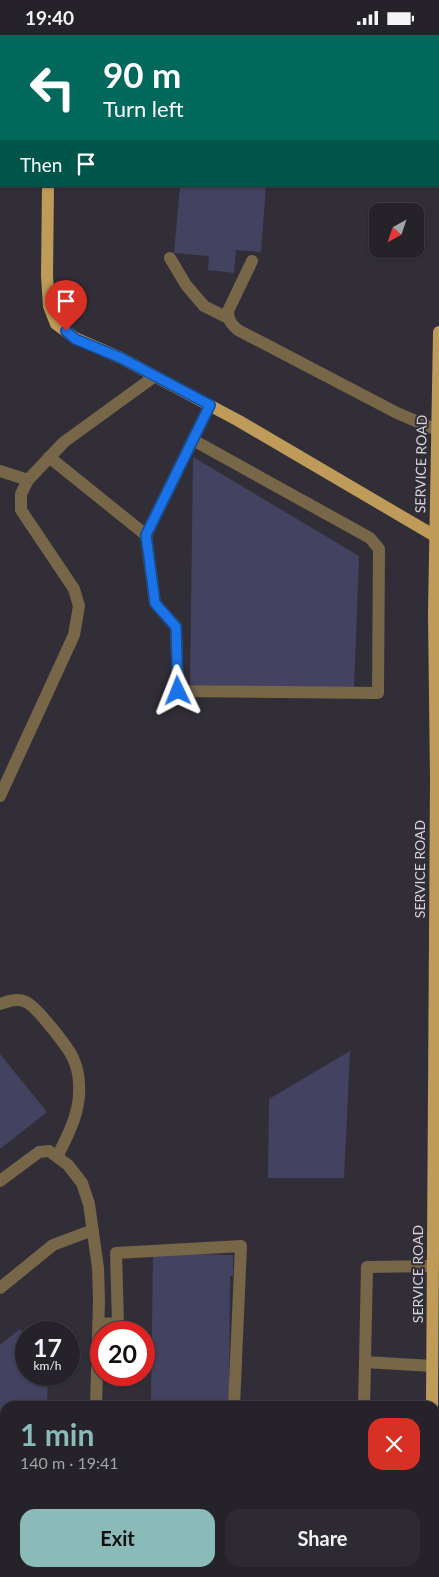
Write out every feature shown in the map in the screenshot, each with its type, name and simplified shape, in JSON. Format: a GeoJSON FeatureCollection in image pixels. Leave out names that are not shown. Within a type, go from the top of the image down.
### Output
{"type":"FeatureCollection","features":[{"type":"Feature","properties":{"kind":"main road"},"geometry":{"type":"LineString","coordinates":[[48,187],[47,276],[49,306],[56,324],[75,339],[121,358],[210,405],[435,536]]}},
{"type":"Feature","properties":{"kind":"main road","name":"SERVICE ROAD"},"geometry":{"type":"LineString","coordinates":[[432,1401],[436,779],[434,613],[439,332]]}},
{"type":"Feature","properties":{"kind":"street"},"geometry":{"type":"LineString","coordinates":[[170,258],[186,285],[204,306],[228,318],[238,330],[397,413],[437,431]]}},
{"type":"Feature","properties":{"kind":"street"},"geometry":{"type":"LineString","coordinates":[[228,318],[228,311],[252,261]]}},
{"type":"Feature","properties":{"kind":"street"},"geometry":{"type":"LineString","coordinates":[[0,796],[74,635],[79,606],[74,589],[21,510],[22,494],[28,480],[64,442],[155,376]]}},
{"type":"Feature","properties":{"kind":"street"},"geometry":{"type":"LineString","coordinates":[[193,440],[370,538],[379,549],[378,693],[178,691],[176,627],[155,603],[146,535],[210,405]]}},
{"type":"Feature","properties":{"kind":"street"},"geometry":{"type":"LineString","coordinates":[[49,457],[146,535]]}},
{"type":"Feature","properties":{"kind":"street"},"geometry":{"type":"LineString","coordinates":[[0,471],[28,480]]}},
{"type":"Feature","properties":{"kind":"street"},"geometry":{"type":"LineString","coordinates":[[0,1004],[17,999],[27,1002],[37,1009],[73,1057],[80,1082],[79,1103],[73,1124],[57,1157]]}},
{"type":"Feature","properties":{"kind":"street"},"geometry":{"type":"LineString","coordinates":[[0,1181],[39,1152],[49,1151],[68,1165],[82,1183],[89,1204],[98,1268],[98,1321]]}},
{"type":"Feature","properties":{"kind":"street"},"geometry":{"type":"LineString","coordinates":[[0,1288],[54,1245],[93,1230]]}},
{"type":"Feature","properties":{"kind":"street"},"geometry":{"type":"LineString","coordinates":[[118,1321],[116,1253],[241,1246],[234,1401]]}},
{"type":"Feature","properties":{"kind":"street"},"geometry":{"type":"LineString","coordinates":[[364,1401],[367,1267],[433,1266]]}},
{"type":"Feature","properties":{"kind":"street"},"geometry":{"type":"LineString","coordinates":[[365,1362],[432,1366]]}},
{"type":"Feature","properties":{"kind":"street"},"geometry":{"type":"LineString","coordinates":[[96,1386],[96,1401]]}},
{"type":"Feature","properties":{"kind":"building"},"geometry":{"type":"Polygon","coordinates":[[[180,187],[266,187],[261,252],[236,250],[234,273],[208,270],[209,256],[174,253],[180,187]]]}},
{"type":"Feature","properties":{"kind":"building"},"geometry":{"type":"Polygon","coordinates":[[[193,457],[359,556],[354,688],[190,685],[193,457]]]}},
{"type":"Feature","properties":{"kind":"building"},"geometry":{"type":"Polygon","coordinates":[[[350,1051],[344,1178],[268,1178],[269,1099],[350,1051]]]}},
{"type":"Feature","properties":{"kind":"building"},"geometry":{"type":"Polygon","coordinates":[[[0,1054],[47,1112],[0,1149],[0,1054]]]}},
{"type":"Feature","properties":{"kind":"building"},"geometry":{"type":"Polygon","coordinates":[[[153,1253],[233,1255],[233,1276],[230,1276],[229,1401],[151,1400],[151,1386],[155,1386],[155,1321],[152,1321],[153,1253]]]}},
{"type":"Feature","properties":{"kind":"building"},"geometry":{"type":"Polygon","coordinates":[[[15,1333],[15,1386],[48,1386],[47,1401],[0,1401],[0,1345],[15,1333]]]}},
{"type":"Feature","properties":{"kind":"route"},"geometry":{"type":"LineString","coordinates":[[66,331],[75,339],[121,358],[210,405],[146,535],[155,603],[176,627],[178,691]]}}]}
